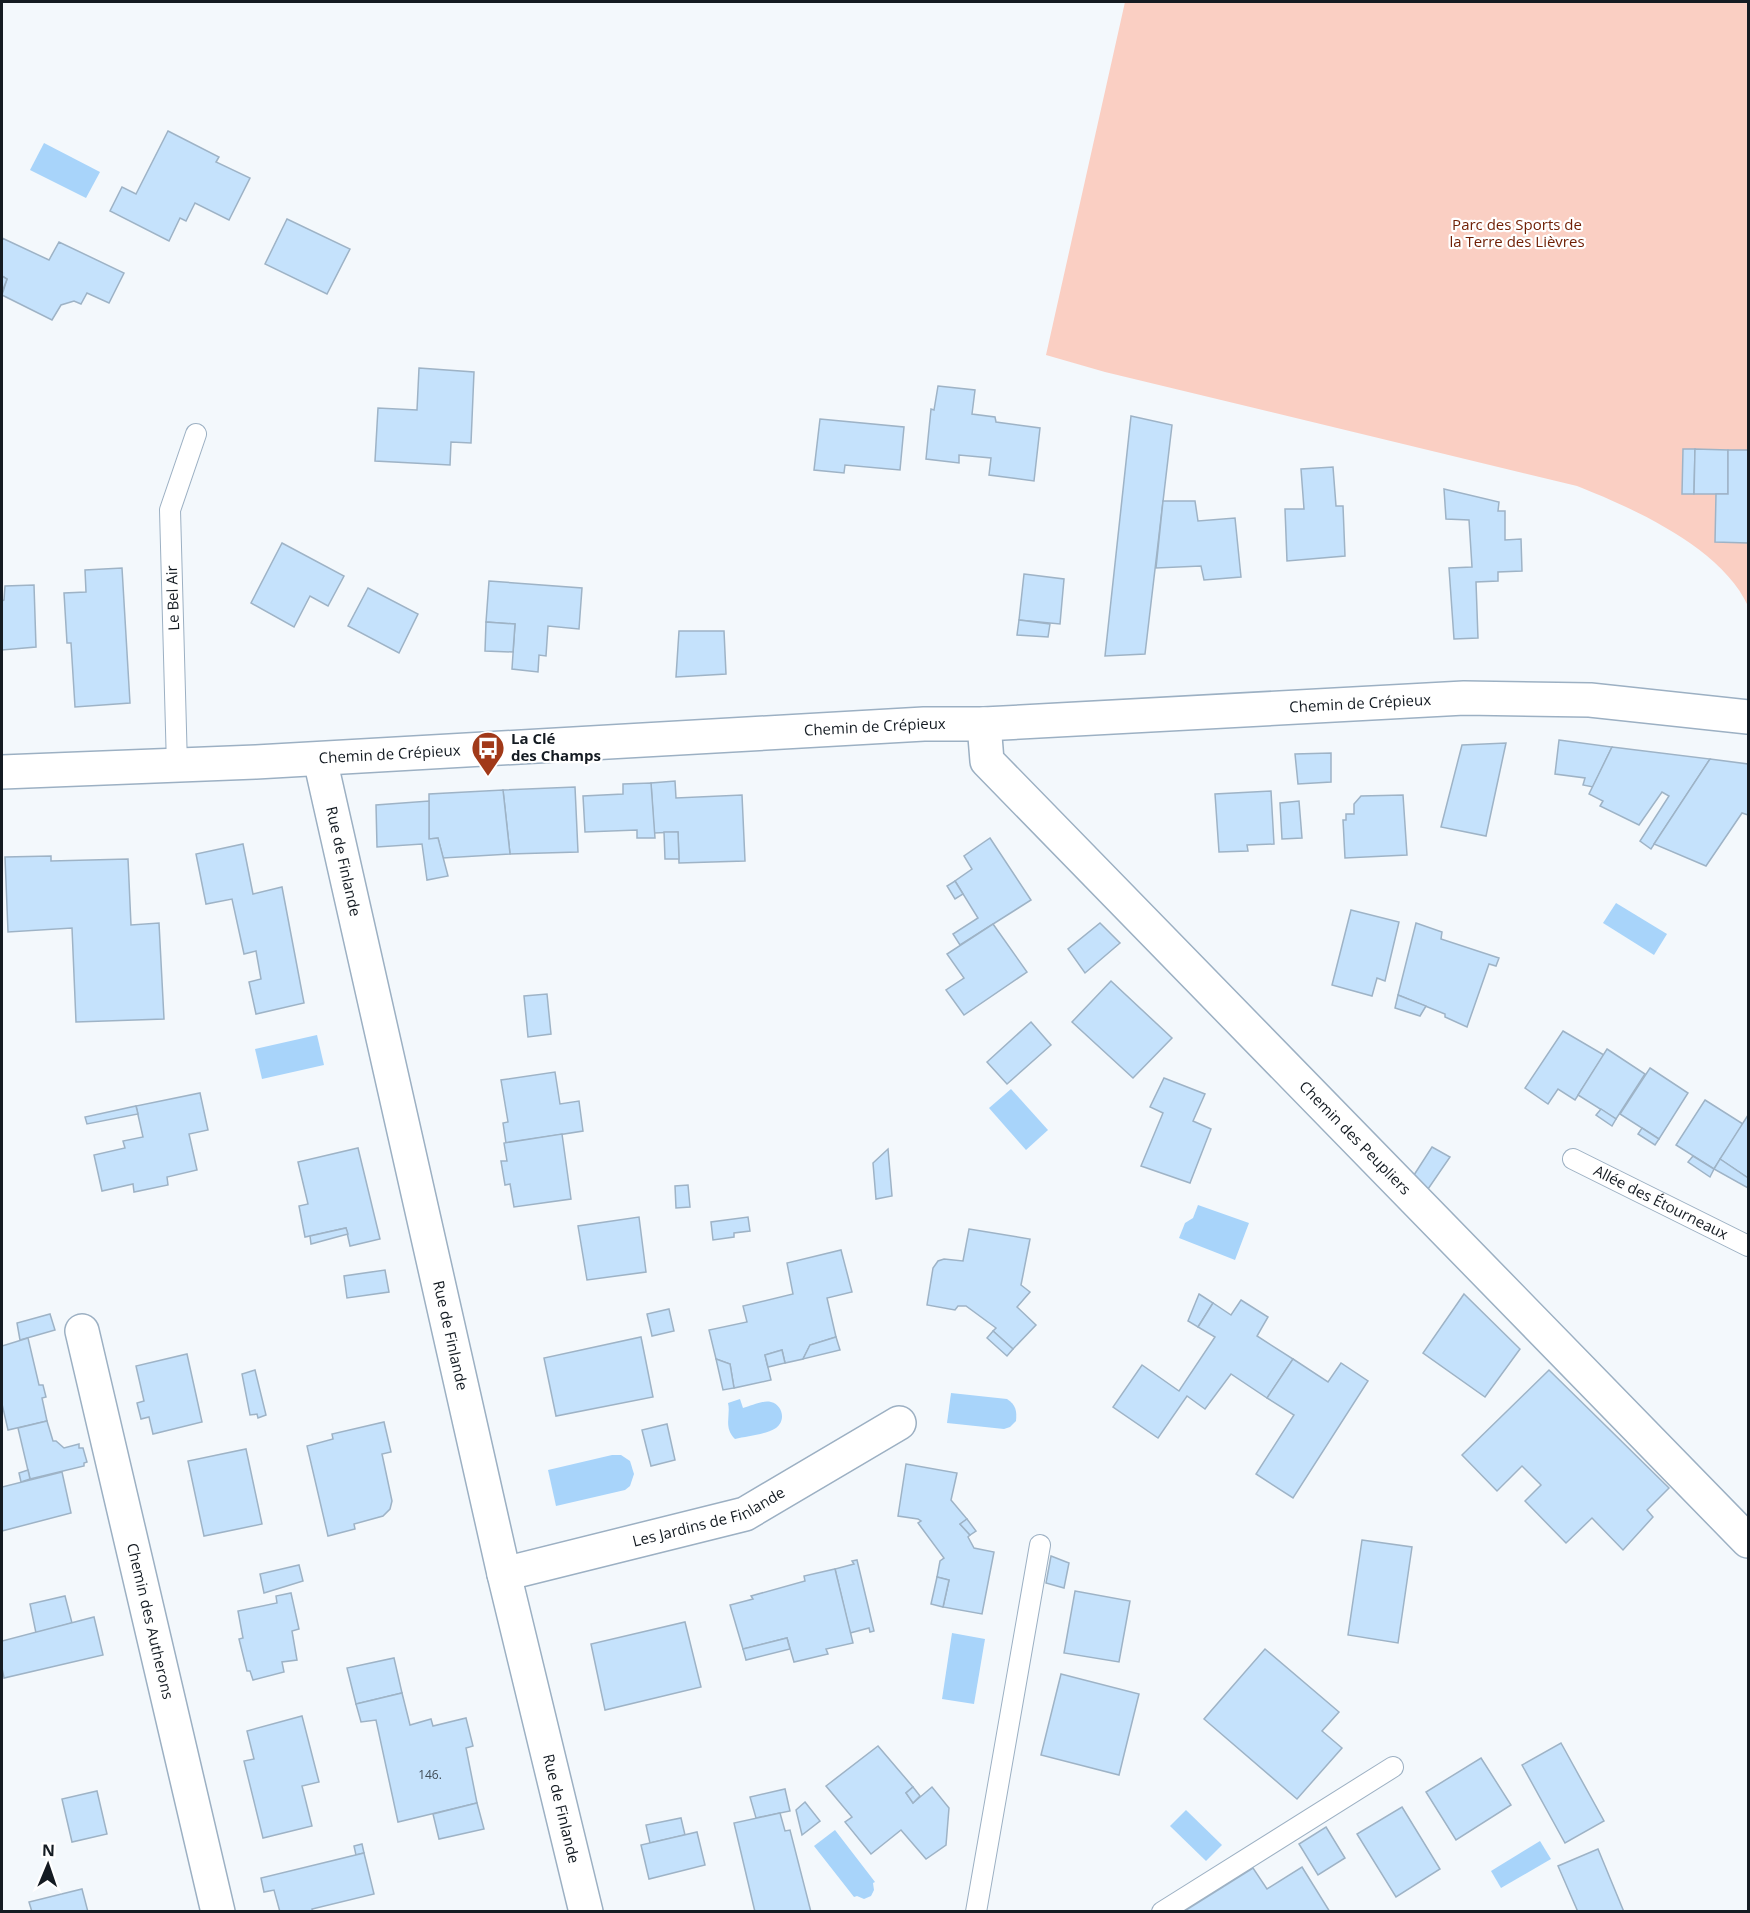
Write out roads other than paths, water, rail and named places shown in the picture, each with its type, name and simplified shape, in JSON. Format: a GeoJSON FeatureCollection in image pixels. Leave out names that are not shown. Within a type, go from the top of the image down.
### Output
{"type":"FeatureCollection","features":[{"type":"Feature","properties":{"kind":"street","name":"Chemin de Crépieux"},"geometry":{"type":"LineString","coordinates":[[2,772],[321,759],[912,725],[984,724],[1464,698],[1590,700],[1749,717]]}},
{"type":"Feature","properties":{"kind":"street","name":"Chemin des Peupliers"},"geometry":{"type":"LineString","coordinates":[[984,724],[987,761],[1749,1541]]}},
{"type":"Feature","properties":{"kind":"street","name":"Rue de Finlande"},"geometry":{"type":"LineString","coordinates":[[321,759],[504,1574],[586,1911]]}},
{"type":"Feature","properties":{"kind":"street","name":"Chemin des Autherons"},"geometry":{"type":"LineString","coordinates":[[82,1331],[218,1911]]}},
{"type":"Feature","properties":{"kind":"street","name":"Les Jardins de Finlande"},"geometry":{"type":"LineString","coordinates":[[504,1574],[745,1514],[899,1423]]}},
{"type":"Feature","properties":{"kind":"lane","name":"Le Bel Air"},"geometry":{"type":"LineString","coordinates":[[177,765],[170,510],[196,434]]}},
{"type":"Feature","properties":{"kind":"lane","name":"Allée des Étourneaux"},"geometry":{"type":"LineString","coordinates":[[1573,1159],[1749,1246]]}},
{"type":"Feature","properties":{"kind":"lane"},"geometry":{"type":"LineString","coordinates":[[976,1911],[1040,1545]]}},
{"type":"Feature","properties":{"kind":"lane"},"geometry":{"type":"LineString","coordinates":[[1162,1911],[1394,1767]]}},
{"type":"Feature","properties":{"kind":"water"},"geometry":{"type":"Polygon","coordinates":[[[44,143],[100,172],[86,198],[30,170],[44,143]]]}},
{"type":"Feature","properties":{"kind":"water"},"geometry":{"type":"Polygon","coordinates":[[[1616,903],[1667,934],[1654,955],[1603,923],[1616,903]]]}},
{"type":"Feature","properties":{"kind":"water"},"geometry":{"type":"Polygon","coordinates":[[[317,1035],[324,1065],[262,1079],[255,1049],[317,1035]]]}},
{"type":"Feature","properties":{"kind":"water"},"geometry":{"type":"Polygon","coordinates":[[[1011,1089],[1048,1130],[1026,1150],[989,1108],[1011,1089]]]}},
{"type":"Feature","properties":{"kind":"water"},"geometry":{"type":"Polygon","coordinates":[[[1198,1205],[1249,1223],[1235,1260],[1179,1238],[1185,1223],[1193,1218],[1198,1205]]]}},
{"type":"Feature","properties":{"kind":"water"},"geometry":{"type":"Polygon","coordinates":[[[951,1393],[1007,1399],[1015,1408],[1016,1421],[1004,1429],[947,1423],[951,1393]]]}},
{"type":"Feature","properties":{"kind":"water"},"geometry":{"type":"Polygon","coordinates":[[[740,1399],[743,1408],[764,1402],[771,1402],[778,1406],[782,1414],[779,1425],[767,1432],[735,1439],[728,1426],[728,1403],[740,1399]]]}},
{"type":"Feature","properties":{"kind":"water"},"geometry":{"type":"Polygon","coordinates":[[[612,1455],[621,1455],[630,1461],[634,1474],[630,1486],[625,1490],[556,1506],[548,1470],[612,1455]]]}},
{"type":"Feature","properties":{"kind":"water"},"geometry":{"type":"Polygon","coordinates":[[[952,1633],[985,1639],[974,1704],[942,1699],[952,1633]]]}},
{"type":"Feature","properties":{"kind":"water"},"geometry":{"type":"Polygon","coordinates":[[[1186,1810],[1222,1845],[1206,1861],[1170,1826],[1186,1810]]]}},
{"type":"Feature","properties":{"kind":"water"},"geometry":{"type":"Polygon","coordinates":[[[835,1830],[875,1882],[871,1896],[864,1899],[854,1897],[814,1846],[835,1830]]]}},
{"type":"Feature","properties":{"kind":"water"},"geometry":{"type":"Polygon","coordinates":[[[1540,1841],[1551,1859],[1501,1888],[1491,1871],[1540,1841]]]}},
{"type":"Feature","properties":{"kind":"place","name":"La Clé des Champs"},"geometry":{"type":"Point","coordinates":[488,777]}},
{"type":"Feature","properties":{"kind":"park label","name":"Parc des Sports de la Terre des Lièvres"},"geometry":{"type":"Point","coordinates":[1517,234]}}]}
